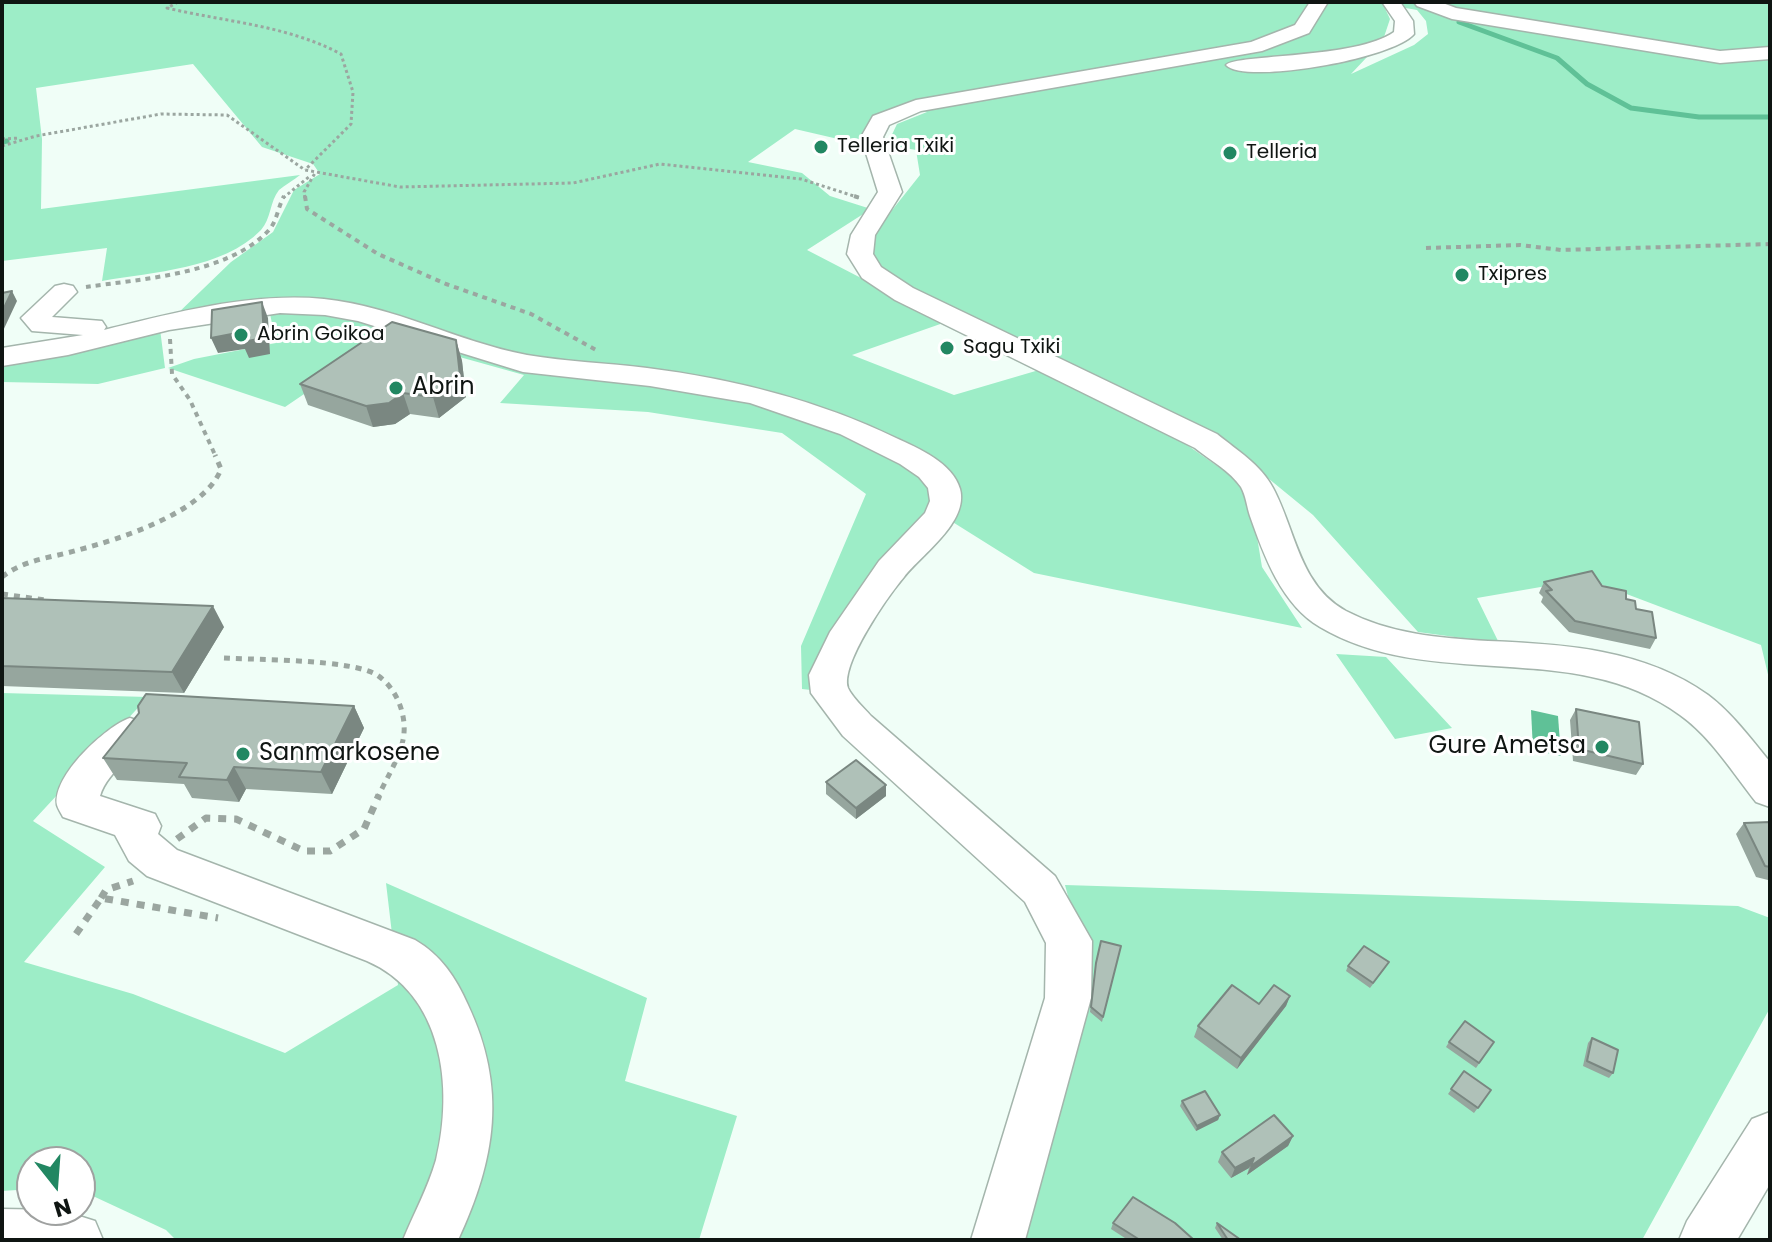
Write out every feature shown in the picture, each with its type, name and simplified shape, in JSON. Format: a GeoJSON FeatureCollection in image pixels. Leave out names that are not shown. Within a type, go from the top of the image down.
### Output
{"type":"FeatureCollection","features":[{"type":"Feature","properties":{"kind":"street"},"geometry":{"type":"LineString","coordinates":[[1319,2],[1302,29],[1255,47],[953,98],[916,106],[881,121],[872,137],[890,192],[883,208],[863,235],[860,254],[871,272],[904,294],[1206,441],[1242,469],[1256,487],[1296,585],[1332,619],[1381,640],[1431,650],[1577,658],[1635,671],[1694,705],[1770,791]]}},
{"type":"Feature","properties":{"kind":"street"},"geometry":{"type":"LineString","coordinates":[[1169,60],[1258,65],[1369,51],[1396,43],[1404,34],[1404,21],[1391,2]]}},
{"type":"Feature","properties":{"kind":"street"},"geometry":{"type":"LineString","coordinates":[[1423,2],[1452,13],[1720,57],[1770,53]]}},
{"type":"Feature","properties":{"kind":"street"},"geometry":{"type":"LineString","coordinates":[[64,292],[35,318],[42,325],[83,328],[162,323],[280,305],[325,307],[363,314],[523,363],[650,377],[756,395],[851,428],[911,457],[930,470],[944,486],[946,501],[939,517],[891,569],[843,641],[828,675],[830,693],[857,726],[1040,889],[1069,941],[1068,998],[998,1240]]}},
{"type":"Feature","properties":{"kind":"street"},"geometry":{"type":"LineString","coordinates":[[2,357],[68,347],[162,323]]}},
{"type":"Feature","properties":{"kind":"street"},"geometry":{"type":"LineString","coordinates":[[130,733],[102,760],[78,793],[78,805],[159,837]]}},
{"type":"Feature","properties":{"kind":"street"},"geometry":{"type":"LineString","coordinates":[[159,837],[136,835],[148,855],[179,871],[386,949],[412,962],[440,992],[456,1031],[471,1086],[461,1159],[450,1201],[430,1240]]}},
{"type":"Feature","properties":{"kind":"street"},"geometry":{"type":"LineString","coordinates":[[1706,1240],[1770,1137]]}},
{"type":"Feature","properties":{"kind":"street"},"geometry":{"type":"LineString","coordinates":[[2,1236],[56,1236],[76,1240]]}},
{"type":"Feature","properties":{"kind":"path"},"geometry":{"type":"LineString","coordinates":[[178,2],[167,8],[259,24],[323,43],[341,54],[353,92],[351,124],[305,170]]}},
{"type":"Feature","properties":{"kind":"path"},"geometry":{"type":"LineString","coordinates":[[2,139],[161,114],[227,115],[305,170],[400,187],[573,183],[660,164],[801,179],[883,208]]}},
{"type":"Feature","properties":{"kind":"path"},"geometry":{"type":"LineString","coordinates":[[2,146],[36,136]]}},
{"type":"Feature","properties":{"kind":"path"},"geometry":{"type":"LineString","coordinates":[[64,292],[197,267],[230,256],[254,244],[269,231],[281,211],[282,199],[292,187],[315,173]]}},
{"type":"Feature","properties":{"kind":"path"},"geometry":{"type":"LineString","coordinates":[[315,173],[304,192],[307,209],[319,219],[395,262],[554,324],[618,367],[650,377]]}},
{"type":"Feature","properties":{"kind":"path"},"geometry":{"type":"LineString","coordinates":[[1426,248],[1520,245],[1561,250],[1770,244]]}},
{"type":"Feature","properties":{"kind":"path"},"geometry":{"type":"LineString","coordinates":[[2,577],[15,565],[25,561],[74,552],[113,540],[201,497],[216,483],[221,469],[190,400],[172,374],[162,323]]}},
{"type":"Feature","properties":{"kind":"path"},"geometry":{"type":"LineString","coordinates":[[2,594],[49,601]]}},
{"type":"Feature","properties":{"kind":"path"},"geometry":{"type":"LineString","coordinates":[[159,837],[172,843],[206,818],[236,819],[304,851],[330,851],[364,829],[403,740],[403,714],[393,690],[375,674],[331,664],[224,658]]}},
{"type":"Feature","properties":{"kind":"path"},"geometry":{"type":"LineString","coordinates":[[76,934],[106,890],[135,880]]}},
{"type":"Feature","properties":{"kind":"path"},"geometry":{"type":"LineString","coordinates":[[101,898],[216,918],[227,915],[244,895]]}},
{"type":"Feature","properties":{"kind":"shaded area"},"geometry":{"type":"Polygon","coordinates":[[[2,2],[1770,2],[1770,683],[1761,645],[1587,579],[1477,598],[1499,643],[1418,632],[1313,515],[1241,456],[896,284],[873,264],[870,238],[920,175],[916,150],[887,145],[897,124],[927,112],[902,107],[864,145],[795,129],[748,162],[802,173],[830,196],[871,209],[807,250],[946,322],[852,355],[954,395],[1039,370],[1170,433],[1240,482],[1257,537],[1262,567],[1302,628],[1034,573],[951,521],[904,572],[856,641],[838,693],[802,689],[801,646],[866,494],[782,433],[648,412],[500,403],[524,375],[388,337],[285,407],[168,368],[194,359],[276,343],[268,304],[174,317],[231,262],[273,232],[294,190],[320,174],[313,164],[262,147],[193,64],[36,88],[42,139],[41,209],[300,175],[279,190],[261,230],[245,243],[207,261],[102,281],[107,248],[2,261],[2,2]],[[1383,4],[1390,19],[1383,40],[1351,74],[1414,45],[1428,34],[1426,21],[1417,10],[1383,4]]]}},
{"type":"Feature","properties":{"kind":"shaded area"},"geometry":{"type":"Polygon","coordinates":[[[160,329],[165,368],[98,384],[2,382],[2,362],[160,329]]]}},
{"type":"Feature","properties":{"kind":"shaded area"},"geometry":{"type":"Polygon","coordinates":[[[1336,654],[1386,657],[1452,728],[1395,739],[1336,654]]]}},
{"type":"Feature","properties":{"kind":"shaded area"},"geometry":{"type":"Polygon","coordinates":[[[2,693],[148,697],[33,821],[105,867],[24,962],[133,994],[285,1053],[398,985],[386,883],[647,998],[625,1081],[737,1116],[699,1240],[176,1240],[166,1230],[96,1197],[96,1146],[16,1146],[16,1190],[2,1191],[2,693]]]}},
{"type":"Feature","properties":{"kind":"shaded area"},"geometry":{"type":"Polygon","coordinates":[[[1531,710],[1558,716],[1561,756],[1533,750],[1531,710]]]}},
{"type":"Feature","properties":{"kind":"shaded area"},"geometry":{"type":"Polygon","coordinates":[[[1065,885],[1738,906],[1770,918],[1770,1008],[1642,1240],[1010,1240],[1085,959],[1065,885]]]}},
{"type":"Feature","properties":{"kind":"building"},"geometry":{"type":"Polygon","coordinates":[[[12,291],[2,312],[2,293],[12,291]]]}},
{"type":"Feature","properties":{"kind":"building"},"geometry":{"type":"Polygon","coordinates":[[[262,302],[264,338],[242,342],[242,332],[211,338],[212,310],[262,302]]]}},
{"type":"Feature","properties":{"kind":"building","name":"Abrin"},"geometry":{"type":"Polygon","coordinates":[[[392,322],[456,340],[460,376],[433,397],[403,393],[389,403],[366,406],[300,384],[392,322]]]}},
{"type":"Feature","properties":{"kind":"building"},"geometry":{"type":"Polygon","coordinates":[[[1592,571],[1602,586],[1626,591],[1626,599],[1635,601],[1636,609],[1652,612],[1656,638],[1575,621],[1546,591],[1552,590],[1544,582],[1592,571]]]}},
{"type":"Feature","properties":{"kind":"building"},"geometry":{"type":"Polygon","coordinates":[[[2,598],[213,606],[172,672],[2,666],[2,598]]]}},
{"type":"Feature","properties":{"kind":"building","name":"Sanmarkosene"},"geometry":{"type":"Polygon","coordinates":[[[146,694],[354,706],[321,772],[234,767],[227,780],[179,777],[187,763],[103,758],[139,713],[138,706],[146,694]]]}},
{"type":"Feature","properties":{"kind":"building"},"geometry":{"type":"Polygon","coordinates":[[[1576,709],[1639,722],[1643,764],[1579,749],[1576,709]]]}},
{"type":"Feature","properties":{"kind":"building"},"geometry":{"type":"Polygon","coordinates":[[[856,760],[886,785],[856,808],[826,782],[856,760]]]}},
{"type":"Feature","properties":{"kind":"building"},"geometry":{"type":"Polygon","coordinates":[[[1770,822],[1770,867],[1765,866],[1744,823],[1770,822]]]}},
{"type":"Feature","properties":{"kind":"building"},"geometry":{"type":"Polygon","coordinates":[[[1101,941],[1121,946],[1103,1017],[1091,1007],[1101,941]]]}},
{"type":"Feature","properties":{"kind":"building"},"geometry":{"type":"Polygon","coordinates":[[[1364,946],[1389,962],[1373,983],[1348,966],[1364,946]]]}},
{"type":"Feature","properties":{"kind":"building"},"geometry":{"type":"Polygon","coordinates":[[[1232,985],[1259,1004],[1274,985],[1290,996],[1241,1058],[1198,1026],[1232,985]]]}},
{"type":"Feature","properties":{"kind":"building"},"geometry":{"type":"Polygon","coordinates":[[[1465,1021],[1494,1042],[1479,1063],[1449,1042],[1465,1021]]]}},
{"type":"Feature","properties":{"kind":"building"},"geometry":{"type":"Polygon","coordinates":[[[1592,1038],[1618,1050],[1613,1073],[1587,1061],[1592,1038]]]}},
{"type":"Feature","properties":{"kind":"building"},"geometry":{"type":"Polygon","coordinates":[[[1464,1071],[1491,1090],[1478,1108],[1451,1089],[1464,1071]]]}},
{"type":"Feature","properties":{"kind":"building"},"geometry":{"type":"Polygon","coordinates":[[[1205,1091],[1220,1115],[1197,1126],[1182,1101],[1205,1091]]]}},
{"type":"Feature","properties":{"kind":"building"},"geometry":{"type":"Polygon","coordinates":[[[1274,1115],[1293,1136],[1251,1166],[1254,1158],[1235,1168],[1222,1152],[1274,1115]]]}},
{"type":"Feature","properties":{"kind":"building"},"geometry":{"type":"Polygon","coordinates":[[[1133,1197],[1175,1223],[1194,1240],[1140,1240],[1113,1223],[1133,1197]]]}},
{"type":"Feature","properties":{"kind":"building"},"geometry":{"type":"Polygon","coordinates":[[[1217,1223],[1241,1240],[1228,1240],[1217,1223]]]}},
{"type":"Feature","properties":{"kind":"waterway"},"geometry":{"type":"LineString","coordinates":[[1459,22],[1557,58],[1587,84],[1631,108],[1699,117],[1770,117]]}},
{"type":"Feature","properties":{"kind":"waterway"},"geometry":{"type":"LineString","coordinates":[[2,142],[7,141]]}},
{"type":"Feature","properties":{"kind":"place","name":"Telleria Txiki"},"geometry":{"type":"Point","coordinates":[821,147]}},
{"type":"Feature","properties":{"kind":"place","name":"Telleria"},"geometry":{"type":"Point","coordinates":[1230,153]}},
{"type":"Feature","properties":{"kind":"place","name":"Txipres"},"geometry":{"type":"Point","coordinates":[1462,275]}},
{"type":"Feature","properties":{"kind":"place","name":"Abrin Goikoa"},"geometry":{"type":"Point","coordinates":[241,335]}},
{"type":"Feature","properties":{"kind":"place","name":"Sagu Txiki"},"geometry":{"type":"Point","coordinates":[947,348]}},
{"type":"Feature","properties":{"kind":"place","name":"Abrin"},"geometry":{"type":"Point","coordinates":[396,388]}},
{"type":"Feature","properties":{"kind":"place","name":"Gure Ametsa"},"geometry":{"type":"Point","coordinates":[1602,747]}},
{"type":"Feature","properties":{"kind":"place","name":"Sanmarkosene"},"geometry":{"type":"Point","coordinates":[243,754]}}]}
